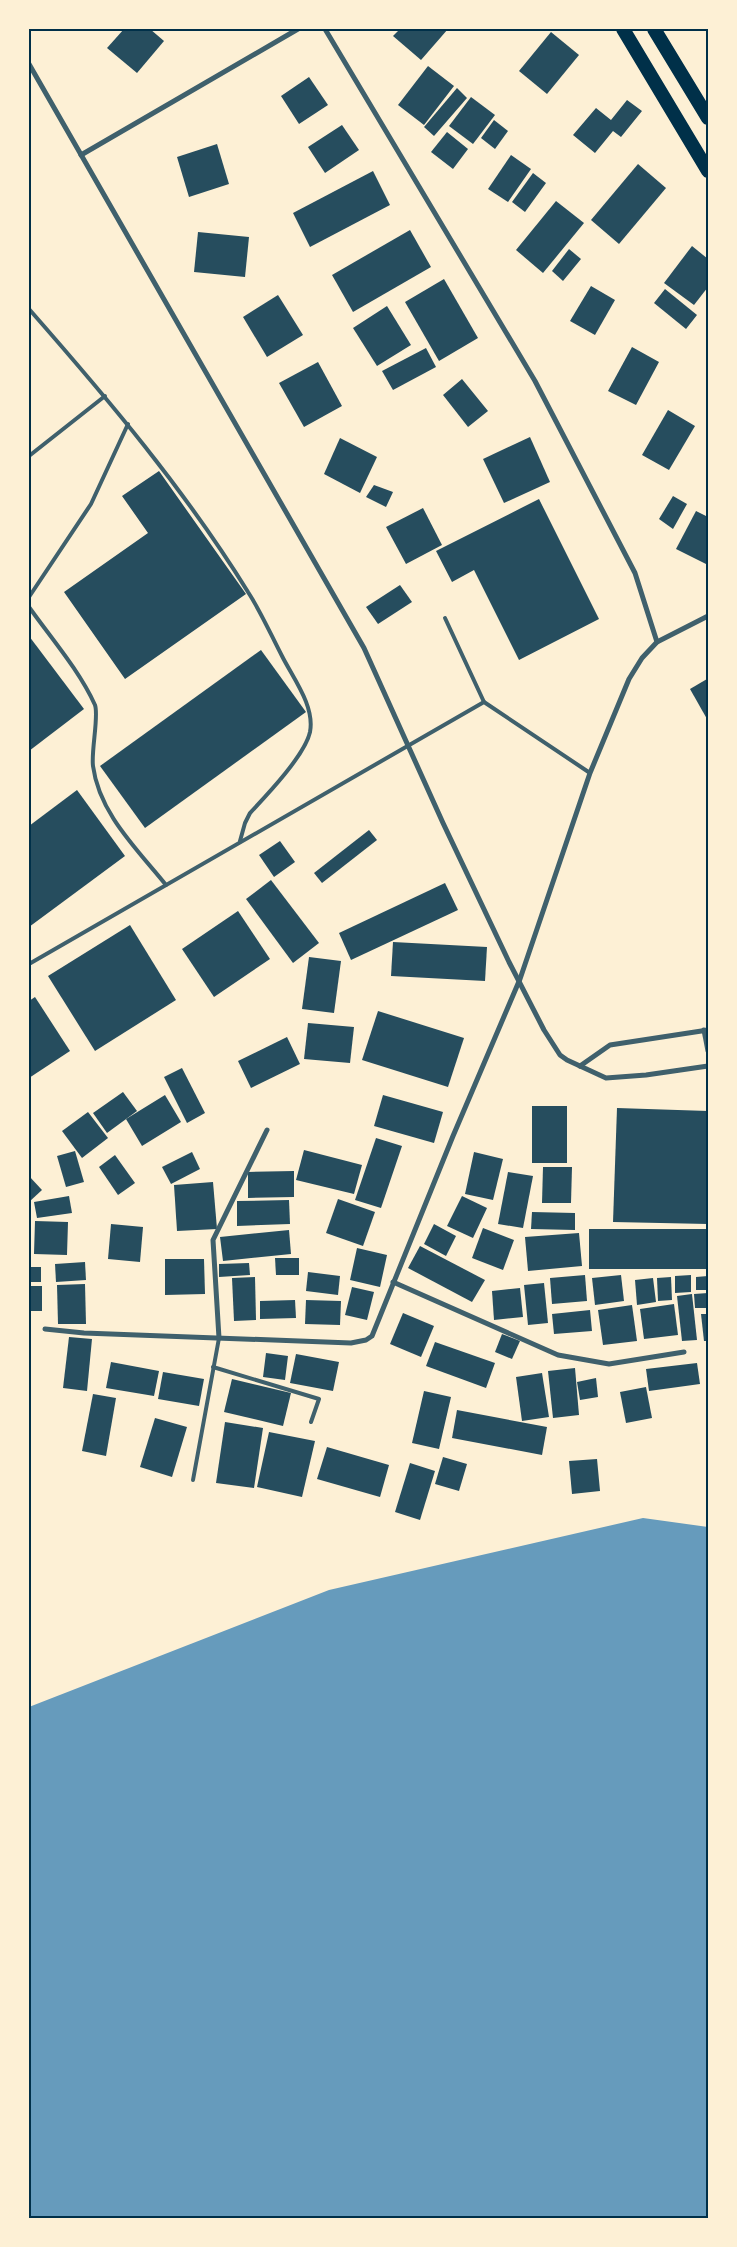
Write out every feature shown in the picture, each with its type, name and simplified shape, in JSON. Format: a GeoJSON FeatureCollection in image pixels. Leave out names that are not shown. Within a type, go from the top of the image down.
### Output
{"type":"FeatureCollection","features":[{"type":"Feature","properties":{"kind":"highway"},"geometry":{"type":"LineString","coordinates":[[623,29],[708,171]]}},
{"type":"Feature","properties":{"kind":"highway"},"geometry":{"type":"LineString","coordinates":[[654,29],[708,118]]}},
{"type":"Feature","properties":{"kind":"street"},"geometry":{"type":"LineString","coordinates":[[81,155],[298,29]]}},
{"type":"Feature","properties":{"kind":"street"},"geometry":{"type":"LineString","coordinates":[[325,29],[535,381],[635,573],[657,642]]}},
{"type":"Feature","properties":{"kind":"street"},"geometry":{"type":"LineString","coordinates":[[29,64],[364,648],[407,745],[544,1030],[560,1055],[606,1078],[646,1075],[708,1066]]}},
{"type":"Feature","properties":{"kind":"street"},"geometry":{"type":"LineString","coordinates":[[45,1329],[351,1343],[366,1340],[372,1336],[520,979],[590,773],[629,679],[642,658],[657,642],[708,616]]}},
{"type":"Feature","properties":{"kind":"street"},"geometry":{"type":"LineString","coordinates":[[580,1066],[610,1044],[706,1030],[708,1051]]}},
{"type":"Feature","properties":{"kind":"street"},"geometry":{"type":"LineString","coordinates":[[218,1338],[214,1240],[267,1130]]}},
{"type":"Feature","properties":{"kind":"street"},"geometry":{"type":"LineString","coordinates":[[393,1282],[558,1355],[609,1364],[684,1352]]}},
{"type":"Feature","properties":{"kind":"lane"},"geometry":{"type":"LineString","coordinates":[[29,309],[106,396],[196,514],[249,593],[308,705],[310,732],[304,748],[250,813],[240,842]]}},
{"type":"Feature","properties":{"kind":"lane"},"geometry":{"type":"LineString","coordinates":[[29,456],[106,396]]}},
{"type":"Feature","properties":{"kind":"lane"},"geometry":{"type":"LineString","coordinates":[[29,597],[91,504],[128,424]]}},
{"type":"Feature","properties":{"kind":"lane"},"geometry":{"type":"LineString","coordinates":[[29,607],[79,678],[96,708],[93,765],[99,795],[118,826],[166,885]]}},
{"type":"Feature","properties":{"kind":"lane"},"geometry":{"type":"LineString","coordinates":[[445,618],[484,702],[590,773]]}},
{"type":"Feature","properties":{"kind":"lane"},"geometry":{"type":"LineString","coordinates":[[29,964],[484,702]]}},
{"type":"Feature","properties":{"kind":"lane"},"geometry":{"type":"LineString","coordinates":[[193,1480],[218,1338]]}},
{"type":"Feature","properties":{"kind":"lane"},"geometry":{"type":"LineString","coordinates":[[213,1367],[319,1399],[312,1422]]}},
{"type":"Feature","properties":{"kind":"water"},"geometry":{"type":"Polygon","coordinates":[[[643,1518],[708,1527],[708,2218],[29,2218],[29,1707],[329,1590],[643,1518]]]}},
{"type":"Feature","properties":{"kind":"building"},"geometry":{"type":"Polygon","coordinates":[[[124,29],[150,29],[164,41],[137,73],[107,48],[124,29]]]}},
{"type":"Feature","properties":{"kind":"building"},"geometry":{"type":"Polygon","coordinates":[[[400,29],[448,29],[421,60],[393,36],[400,29]]]}},
{"type":"Feature","properties":{"kind":"building"},"geometry":{"type":"Polygon","coordinates":[[[551,32],[579,55],[547,94],[519,71],[551,32]]]}},
{"type":"Feature","properties":{"kind":"building"},"geometry":{"type":"Polygon","coordinates":[[[428,66],[454,86],[424,125],[398,105],[428,66]]]}},
{"type":"Feature","properties":{"kind":"building"},"geometry":{"type":"Polygon","coordinates":[[[309,77],[328,105],[299,124],[281,96],[309,77]]]}},
{"type":"Feature","properties":{"kind":"building"},"geometry":{"type":"Polygon","coordinates":[[[457,88],[467,98],[434,136],[424,127],[457,88]]]}},
{"type":"Feature","properties":{"kind":"building"},"geometry":{"type":"Polygon","coordinates":[[[471,97],[495,115],[473,144],[449,126],[471,97]]]}},
{"type":"Feature","properties":{"kind":"building"},"geometry":{"type":"Polygon","coordinates":[[[627,100],[642,111],[621,137],[613,131],[595,153],[573,135],[596,108],[611,120],[627,100]]]}},
{"type":"Feature","properties":{"kind":"building"},"geometry":{"type":"Polygon","coordinates":[[[494,120],[508,131],[495,149],[481,138],[494,120]]]}},
{"type":"Feature","properties":{"kind":"building"},"geometry":{"type":"Polygon","coordinates":[[[342,125],[359,150],[325,173],[308,147],[342,125]]]}},
{"type":"Feature","properties":{"kind":"building"},"geometry":{"type":"Polygon","coordinates":[[[447,132],[468,149],[453,169],[431,152],[447,132]]]}},
{"type":"Feature","properties":{"kind":"building"},"geometry":{"type":"Polygon","coordinates":[[[217,144],[229,184],[189,197],[177,157],[217,144]]]}},
{"type":"Feature","properties":{"kind":"building"},"geometry":{"type":"Polygon","coordinates":[[[511,155],[531,169],[508,202],[488,189],[511,155]]]}},
{"type":"Feature","properties":{"kind":"building"},"geometry":{"type":"Polygon","coordinates":[[[638,164],[666,188],[619,244],[591,220],[638,164]]]}},
{"type":"Feature","properties":{"kind":"building"},"geometry":{"type":"Polygon","coordinates":[[[373,171],[390,205],[310,247],[293,213],[373,171]]]}},
{"type":"Feature","properties":{"kind":"building"},"geometry":{"type":"Polygon","coordinates":[[[533,173],[546,183],[525,212],[512,202],[533,173]]]}},
{"type":"Feature","properties":{"kind":"building"},"geometry":{"type":"Polygon","coordinates":[[[556,201],[584,223],[543,273],[516,250],[556,201]]]}},
{"type":"Feature","properties":{"kind":"building"},"geometry":{"type":"Polygon","coordinates":[[[410,230],[431,267],[353,312],[332,275],[410,230]]]}},
{"type":"Feature","properties":{"kind":"building"},"geometry":{"type":"Polygon","coordinates":[[[198,232],[249,237],[245,277],[194,272],[198,232]]]}},
{"type":"Feature","properties":{"kind":"building"},"geometry":{"type":"Polygon","coordinates":[[[692,246],[708,259],[708,287],[694,305],[664,283],[692,246]]]}},
{"type":"Feature","properties":{"kind":"building"},"geometry":{"type":"Polygon","coordinates":[[[569,249],[581,259],[563,281],[552,271],[569,249]]]}},
{"type":"Feature","properties":{"kind":"building"},"geometry":{"type":"Polygon","coordinates":[[[444,279],[478,338],[439,361],[405,302],[444,279]]]}},
{"type":"Feature","properties":{"kind":"building"},"geometry":{"type":"Polygon","coordinates":[[[591,286],[615,300],[595,335],[570,321],[591,286]]]}},
{"type":"Feature","properties":{"kind":"building"},"geometry":{"type":"Polygon","coordinates":[[[665,289],[697,315],[686,329],[654,303],[665,289]]]}},
{"type":"Feature","properties":{"kind":"building"},"geometry":{"type":"Polygon","coordinates":[[[278,295],[303,335],[267,357],[243,317],[278,295]]]}},
{"type":"Feature","properties":{"kind":"building"},"geometry":{"type":"Polygon","coordinates":[[[387,306],[411,345],[377,366],[353,328],[387,306]]]}},
{"type":"Feature","properties":{"kind":"building"},"geometry":{"type":"Polygon","coordinates":[[[632,347],[659,362],[636,405],[608,391],[632,347]]]}},
{"type":"Feature","properties":{"kind":"building"},"geometry":{"type":"Polygon","coordinates":[[[426,348],[436,367],[393,390],[382,371],[426,348]]]}},
{"type":"Feature","properties":{"kind":"building"},"geometry":{"type":"Polygon","coordinates":[[[318,362],[342,406],[304,427],[279,383],[318,362]]]}},
{"type":"Feature","properties":{"kind":"building"},"geometry":{"type":"Polygon","coordinates":[[[462,379],[488,411],[468,427],[443,395],[462,379]]]}},
{"type":"Feature","properties":{"kind":"building"},"geometry":{"type":"Polygon","coordinates":[[[668,410],[695,426],[669,470],[642,455],[668,410]]]}},
{"type":"Feature","properties":{"kind":"building"},"geometry":{"type":"Polygon","coordinates":[[[530,437],[550,482],[504,503],[483,459],[530,437]]]}},
{"type":"Feature","properties":{"kind":"building"},"geometry":{"type":"Polygon","coordinates":[[[340,438],[377,457],[360,493],[324,474],[340,438]]]}},
{"type":"Feature","properties":{"kind":"building"},"geometry":{"type":"Polygon","coordinates":[[[159,471],[246,594],[125,679],[64,592],[148,533],[122,496],[159,471]]]}},
{"type":"Feature","properties":{"kind":"building"},"geometry":{"type":"Polygon","coordinates":[[[374,485],[393,492],[386,507],[366,497],[374,485]]]}},
{"type":"Feature","properties":{"kind":"building"},"geometry":{"type":"Polygon","coordinates":[[[673,496],[687,504],[673,529],[659,519],[673,496]]]}},
{"type":"Feature","properties":{"kind":"building"},"geometry":{"type":"Polygon","coordinates":[[[539,499],[599,619],[519,660],[474,570],[452,582],[436,551],[539,499]]]}},
{"type":"Feature","properties":{"kind":"building"},"geometry":{"type":"Polygon","coordinates":[[[423,508],[442,545],[406,564],[386,527],[423,508]]]}},
{"type":"Feature","properties":{"kind":"building"},"geometry":{"type":"Polygon","coordinates":[[[696,511],[708,517],[708,565],[676,549],[696,511]]]}},
{"type":"Feature","properties":{"kind":"building"},"geometry":{"type":"Polygon","coordinates":[[[400,585],[412,602],[378,624],[366,607],[400,585]]]}},
{"type":"Feature","properties":{"kind":"building"},"geometry":{"type":"Polygon","coordinates":[[[29,636],[84,709],[29,751],[29,636]]]}},
{"type":"Feature","properties":{"kind":"building"},"geometry":{"type":"Polygon","coordinates":[[[261,650],[306,712],[145,828],[100,766],[261,650]]]}},
{"type":"Feature","properties":{"kind":"building"},"geometry":{"type":"Polygon","coordinates":[[[707,679],[708,718],[707,719],[690,689],[707,679]]]}},
{"type":"Feature","properties":{"kind":"building"},"geometry":{"type":"Polygon","coordinates":[[[77,790],[125,856],[29,927],[29,826],[77,790]]]}},
{"type":"Feature","properties":{"kind":"building"},"geometry":{"type":"Polygon","coordinates":[[[369,830],[377,840],[322,883],[314,873],[369,830]]]}},
{"type":"Feature","properties":{"kind":"building"},"geometry":{"type":"Polygon","coordinates":[[[280,841],[295,862],[274,877],[259,855],[280,841]]]}},
{"type":"Feature","properties":{"kind":"building"},"geometry":{"type":"Polygon","coordinates":[[[271,880],[319,943],[293,963],[246,899],[271,880]]]}},
{"type":"Feature","properties":{"kind":"building"},"geometry":{"type":"Polygon","coordinates":[[[445,883],[458,910],[351,960],[339,933],[445,883]]]}},
{"type":"Feature","properties":{"kind":"building"},"geometry":{"type":"Polygon","coordinates":[[[238,911],[270,959],[214,997],[182,949],[238,911]]]}},
{"type":"Feature","properties":{"kind":"building"},"geometry":{"type":"Polygon","coordinates":[[[130,925],[176,1000],[95,1051],[48,976],[130,925]]]}},
{"type":"Feature","properties":{"kind":"building"},"geometry":{"type":"Polygon","coordinates":[[[393,942],[487,947],[485,981],[391,976],[393,942]]]}},
{"type":"Feature","properties":{"kind":"building"},"geometry":{"type":"Polygon","coordinates":[[[309,957],[341,961],[334,1013],[302,1009],[309,957]]]}},
{"type":"Feature","properties":{"kind":"building"},"geometry":{"type":"Polygon","coordinates":[[[35,997],[70,1051],[29,1078],[29,1001],[35,997]]]}},
{"type":"Feature","properties":{"kind":"building"},"geometry":{"type":"Polygon","coordinates":[[[378,1011],[464,1038],[448,1087],[362,1060],[378,1011]]]}},
{"type":"Feature","properties":{"kind":"building"},"geometry":{"type":"Polygon","coordinates":[[[308,1023],[354,1027],[350,1063],[304,1059],[308,1023]]]}},
{"type":"Feature","properties":{"kind":"building"},"geometry":{"type":"Polygon","coordinates":[[[287,1037],[300,1064],[251,1088],[238,1061],[287,1037]]]}},
{"type":"Feature","properties":{"kind":"building"},"geometry":{"type":"Polygon","coordinates":[[[182,1068],[205,1113],[187,1123],[164,1077],[182,1068]]]}},
{"type":"Feature","properties":{"kind":"building"},"geometry":{"type":"Polygon","coordinates":[[[123,1092],[137,1111],[107,1133],[93,1113],[123,1092]]]}},
{"type":"Feature","properties":{"kind":"building"},"geometry":{"type":"Polygon","coordinates":[[[165,1095],[181,1122],[142,1146],[126,1119],[165,1095]]]}},
{"type":"Feature","properties":{"kind":"building"},"geometry":{"type":"Polygon","coordinates":[[[383,1095],[443,1112],[434,1143],[374,1126],[383,1095]]]}},
{"type":"Feature","properties":{"kind":"building"},"geometry":{"type":"Polygon","coordinates":[[[532,1106],[567,1106],[567,1163],[532,1163],[532,1106]]]}},
{"type":"Feature","properties":{"kind":"building"},"geometry":{"type":"Polygon","coordinates":[[[617,1108],[708,1111],[708,1224],[613,1222],[617,1108]]]}},
{"type":"Feature","properties":{"kind":"building"},"geometry":{"type":"Polygon","coordinates":[[[88,1112],[108,1138],[82,1158],[62,1131],[88,1112]]]}},
{"type":"Feature","properties":{"kind":"building"},"geometry":{"type":"Polygon","coordinates":[[[376,1138],[402,1146],[381,1208],[355,1200],[376,1138]]]}},
{"type":"Feature","properties":{"kind":"building"},"geometry":{"type":"Polygon","coordinates":[[[304,1150],[362,1165],[354,1194],[296,1180],[304,1150]]]}},
{"type":"Feature","properties":{"kind":"building"},"geometry":{"type":"Polygon","coordinates":[[[75,1151],[84,1182],[66,1187],[57,1156],[75,1151]]]}},
{"type":"Feature","properties":{"kind":"building"},"geometry":{"type":"Polygon","coordinates":[[[192,1152],[200,1169],[171,1184],[162,1167],[192,1152]]]}},
{"type":"Feature","properties":{"kind":"building"},"geometry":{"type":"Polygon","coordinates":[[[474,1152],[503,1159],[493,1200],[465,1194],[474,1152]]]}},
{"type":"Feature","properties":{"kind":"building"},"geometry":{"type":"Polygon","coordinates":[[[115,1155],[135,1183],[118,1195],[99,1167],[115,1155]]]}},
{"type":"Feature","properties":{"kind":"building"},"geometry":{"type":"Polygon","coordinates":[[[543,1167],[572,1167],[571,1203],[542,1203],[543,1167]]]}},
{"type":"Feature","properties":{"kind":"building"},"geometry":{"type":"Polygon","coordinates":[[[294,1171],[294,1197],[248,1198],[248,1172],[294,1171]]]}},
{"type":"Feature","properties":{"kind":"building"},"geometry":{"type":"Polygon","coordinates":[[[508,1172],[533,1176],[523,1228],[498,1224],[508,1172]]]}},
{"type":"Feature","properties":{"kind":"building"},"geometry":{"type":"Polygon","coordinates":[[[29,1176],[42,1190],[29,1202],[29,1176]]]}},
{"type":"Feature","properties":{"kind":"building"},"geometry":{"type":"Polygon","coordinates":[[[213,1182],[217,1229],[177,1231],[174,1185],[213,1182]]]}},
{"type":"Feature","properties":{"kind":"building"},"geometry":{"type":"Polygon","coordinates":[[[69,1196],[72,1213],[37,1218],[34,1202],[69,1196]]]}},
{"type":"Feature","properties":{"kind":"building"},"geometry":{"type":"Polygon","coordinates":[[[462,1196],[487,1208],[473,1238],[447,1226],[462,1196]]]}},
{"type":"Feature","properties":{"kind":"building"},"geometry":{"type":"Polygon","coordinates":[[[338,1199],[375,1212],[363,1246],[326,1233],[338,1199]]]}},
{"type":"Feature","properties":{"kind":"building"},"geometry":{"type":"Polygon","coordinates":[[[289,1200],[290,1224],[237,1226],[237,1201],[289,1200]]]}},
{"type":"Feature","properties":{"kind":"building"},"geometry":{"type":"Polygon","coordinates":[[[532,1212],[575,1213],[575,1230],[531,1229],[532,1212]]]}},
{"type":"Feature","properties":{"kind":"building"},"geometry":{"type":"Polygon","coordinates":[[[35,1221],[68,1222],[67,1255],[34,1254],[35,1221]]]}},
{"type":"Feature","properties":{"kind":"building"},"geometry":{"type":"Polygon","coordinates":[[[111,1224],[143,1227],[140,1262],[108,1259],[111,1224]]]}},
{"type":"Feature","properties":{"kind":"building"},"geometry":{"type":"Polygon","coordinates":[[[434,1224],[456,1236],[446,1256],[424,1244],[434,1224]]]}},
{"type":"Feature","properties":{"kind":"building"},"geometry":{"type":"Polygon","coordinates":[[[483,1228],[514,1240],[503,1270],[472,1258],[483,1228]]]}},
{"type":"Feature","properties":{"kind":"building"},"geometry":{"type":"Polygon","coordinates":[[[589,1229],[708,1229],[708,1269],[589,1269],[589,1229]]]}},
{"type":"Feature","properties":{"kind":"building"},"geometry":{"type":"Polygon","coordinates":[[[289,1230],[291,1254],[223,1261],[220,1237],[289,1230]]]}},
{"type":"Feature","properties":{"kind":"building"},"geometry":{"type":"Polygon","coordinates":[[[579,1233],[582,1266],[528,1271],[525,1237],[579,1233]]]}},
{"type":"Feature","properties":{"kind":"building"},"geometry":{"type":"Polygon","coordinates":[[[420,1246],[485,1280],[472,1302],[408,1268],[420,1246]]]}},
{"type":"Feature","properties":{"kind":"building"},"geometry":{"type":"Polygon","coordinates":[[[357,1248],[387,1255],[380,1287],[350,1280],[357,1248]]]}},
{"type":"Feature","properties":{"kind":"building"},"geometry":{"type":"Polygon","coordinates":[[[275,1258],[299,1258],[299,1275],[276,1275],[275,1258]]]}},
{"type":"Feature","properties":{"kind":"building"},"geometry":{"type":"Polygon","coordinates":[[[165,1259],[204,1259],[205,1294],[165,1295],[165,1259]]]}},
{"type":"Feature","properties":{"kind":"building"},"geometry":{"type":"Polygon","coordinates":[[[85,1262],[86,1280],[56,1282],[55,1264],[85,1262]]]}},
{"type":"Feature","properties":{"kind":"building"},"geometry":{"type":"Polygon","coordinates":[[[249,1263],[250,1275],[219,1277],[219,1264],[249,1263]]]}},
{"type":"Feature","properties":{"kind":"building"},"geometry":{"type":"Polygon","coordinates":[[[29,1267],[41,1267],[41,1282],[29,1282],[29,1267]]]}},
{"type":"Feature","properties":{"kind":"building"},"geometry":{"type":"Polygon","coordinates":[[[308,1272],[340,1276],[338,1295],[306,1291],[308,1272]]]}},
{"type":"Feature","properties":{"kind":"building"},"geometry":{"type":"Polygon","coordinates":[[[585,1275],[587,1301],[552,1304],[550,1278],[585,1275]]]}},
{"type":"Feature","properties":{"kind":"building"},"geometry":{"type":"Polygon","coordinates":[[[621,1275],[624,1301],[595,1305],[592,1278],[621,1275]]]}},
{"type":"Feature","properties":{"kind":"building"},"geometry":{"type":"Polygon","coordinates":[[[691,1275],[691,1292],[675,1293],[675,1276],[691,1275]]]}},
{"type":"Feature","properties":{"kind":"building"},"geometry":{"type":"Polygon","coordinates":[[[708,1276],[708,1290],[696,1290],[696,1277],[708,1276]]]}},
{"type":"Feature","properties":{"kind":"building"},"geometry":{"type":"Polygon","coordinates":[[[255,1277],[256,1320],[234,1321],[232,1278],[255,1277]]]}},
{"type":"Feature","properties":{"kind":"building"},"geometry":{"type":"Polygon","coordinates":[[[671,1277],[672,1300],[658,1301],[657,1278],[671,1277]]]}},
{"type":"Feature","properties":{"kind":"building"},"geometry":{"type":"Polygon","coordinates":[[[653,1278],[656,1302],[637,1305],[635,1280],[653,1278]]]}},
{"type":"Feature","properties":{"kind":"building"},"geometry":{"type":"Polygon","coordinates":[[[544,1283],[548,1323],[528,1325],[524,1285],[544,1283]]]}},
{"type":"Feature","properties":{"kind":"building"},"geometry":{"type":"Polygon","coordinates":[[[85,1284],[86,1324],[58,1324],[57,1285],[85,1284]]]}},
{"type":"Feature","properties":{"kind":"building"},"geometry":{"type":"Polygon","coordinates":[[[29,1286],[42,1286],[42,1311],[29,1311],[29,1286]]]}},
{"type":"Feature","properties":{"kind":"building"},"geometry":{"type":"Polygon","coordinates":[[[352,1287],[374,1292],[367,1320],[345,1315],[352,1287]]]}},
{"type":"Feature","properties":{"kind":"building"},"geometry":{"type":"Polygon","coordinates":[[[520,1288],[523,1317],[494,1320],[492,1291],[520,1288]]]}},
{"type":"Feature","properties":{"kind":"building"},"geometry":{"type":"Polygon","coordinates":[[[708,1293],[708,1308],[695,1308],[694,1294],[708,1293]]]}},
{"type":"Feature","properties":{"kind":"building"},"geometry":{"type":"Polygon","coordinates":[[[692,1294],[697,1340],[682,1341],[677,1296],[692,1294]]]}},
{"type":"Feature","properties":{"kind":"building"},"geometry":{"type":"Polygon","coordinates":[[[295,1300],[296,1318],[260,1319],[260,1301],[295,1300]]]}},
{"type":"Feature","properties":{"kind":"building"},"geometry":{"type":"Polygon","coordinates":[[[306,1300],[341,1301],[340,1325],[305,1324],[306,1300]]]}},
{"type":"Feature","properties":{"kind":"building"},"geometry":{"type":"Polygon","coordinates":[[[674,1304],[678,1335],[644,1339],[640,1309],[674,1304]]]}},
{"type":"Feature","properties":{"kind":"building"},"geometry":{"type":"Polygon","coordinates":[[[632,1305],[637,1341],[603,1345],[598,1310],[632,1305]]]}},
{"type":"Feature","properties":{"kind":"building"},"geometry":{"type":"Polygon","coordinates":[[[590,1310],[592,1331],[554,1334],[552,1314],[590,1310]]]}},
{"type":"Feature","properties":{"kind":"building"},"geometry":{"type":"Polygon","coordinates":[[[403,1313],[434,1326],[421,1357],[390,1344],[403,1313]]]}},
{"type":"Feature","properties":{"kind":"building"},"geometry":{"type":"Polygon","coordinates":[[[701,1314],[708,1314],[708,1341],[704,1341],[701,1314]]]}},
{"type":"Feature","properties":{"kind":"building"},"geometry":{"type":"Polygon","coordinates":[[[502,1334],[520,1341],[512,1359],[495,1352],[502,1334]]]}},
{"type":"Feature","properties":{"kind":"building"},"geometry":{"type":"Polygon","coordinates":[[[69,1337],[92,1339],[87,1391],[63,1388],[69,1337]]]}},
{"type":"Feature","properties":{"kind":"building"},"geometry":{"type":"Polygon","coordinates":[[[435,1342],[495,1363],[486,1388],[426,1366],[435,1342]]]}},
{"type":"Feature","properties":{"kind":"building"},"geometry":{"type":"Polygon","coordinates":[[[266,1353],[288,1356],[285,1380],[263,1377],[266,1353]]]}},
{"type":"Feature","properties":{"kind":"building"},"geometry":{"type":"Polygon","coordinates":[[[296,1354],[339,1362],[333,1391],[290,1383],[296,1354]]]}},
{"type":"Feature","properties":{"kind":"building"},"geometry":{"type":"Polygon","coordinates":[[[111,1362],[159,1371],[154,1396],[106,1388],[111,1362]]]}},
{"type":"Feature","properties":{"kind":"building"},"geometry":{"type":"Polygon","coordinates":[[[697,1363],[700,1384],[649,1391],[646,1369],[697,1363]]]}},
{"type":"Feature","properties":{"kind":"building"},"geometry":{"type":"Polygon","coordinates":[[[575,1368],[579,1415],[553,1418],[548,1371],[575,1368]]]}},
{"type":"Feature","properties":{"kind":"building"},"geometry":{"type":"Polygon","coordinates":[[[163,1372],[204,1379],[199,1406],[158,1399],[163,1372]]]}},
{"type":"Feature","properties":{"kind":"building"},"geometry":{"type":"Polygon","coordinates":[[[542,1373],[549,1417],[522,1421],[516,1377],[542,1373]]]}},
{"type":"Feature","properties":{"kind":"building"},"geometry":{"type":"Polygon","coordinates":[[[596,1378],[598,1397],[580,1400],[577,1382],[596,1378]]]}},
{"type":"Feature","properties":{"kind":"building"},"geometry":{"type":"Polygon","coordinates":[[[232,1379],[291,1393],[283,1426],[224,1412],[232,1379]]]}},
{"type":"Feature","properties":{"kind":"building"},"geometry":{"type":"Polygon","coordinates":[[[646,1387],[652,1418],[626,1423],[620,1392],[646,1387]]]}},
{"type":"Feature","properties":{"kind":"building"},"geometry":{"type":"Polygon","coordinates":[[[424,1391],[451,1397],[439,1449],[412,1443],[424,1391]]]}},
{"type":"Feature","properties":{"kind":"building"},"geometry":{"type":"Polygon","coordinates":[[[93,1394],[116,1398],[106,1456],[82,1451],[93,1394]]]}},
{"type":"Feature","properties":{"kind":"building"},"geometry":{"type":"Polygon","coordinates":[[[457,1410],[547,1427],[542,1455],[452,1438],[457,1410]]]}},
{"type":"Feature","properties":{"kind":"building"},"geometry":{"type":"Polygon","coordinates":[[[155,1418],[187,1427],[172,1477],[140,1467],[155,1418]]]}},
{"type":"Feature","properties":{"kind":"building"},"geometry":{"type":"Polygon","coordinates":[[[225,1422],[263,1428],[254,1488],[216,1483],[225,1422]]]}},
{"type":"Feature","properties":{"kind":"building"},"geometry":{"type":"Polygon","coordinates":[[[269,1432],[315,1441],[302,1497],[257,1487],[269,1432]]]}},
{"type":"Feature","properties":{"kind":"building"},"geometry":{"type":"Polygon","coordinates":[[[327,1447],[389,1465],[380,1497],[317,1479],[327,1447]]]}},
{"type":"Feature","properties":{"kind":"building"},"geometry":{"type":"Polygon","coordinates":[[[443,1457],[467,1464],[459,1491],[435,1484],[443,1457]]]}},
{"type":"Feature","properties":{"kind":"building"},"geometry":{"type":"Polygon","coordinates":[[[597,1459],[600,1491],[572,1494],[569,1461],[597,1459]]]}},
{"type":"Feature","properties":{"kind":"building"},"geometry":{"type":"Polygon","coordinates":[[[410,1463],[435,1471],[420,1520],[395,1512],[410,1463]]]}}]}
